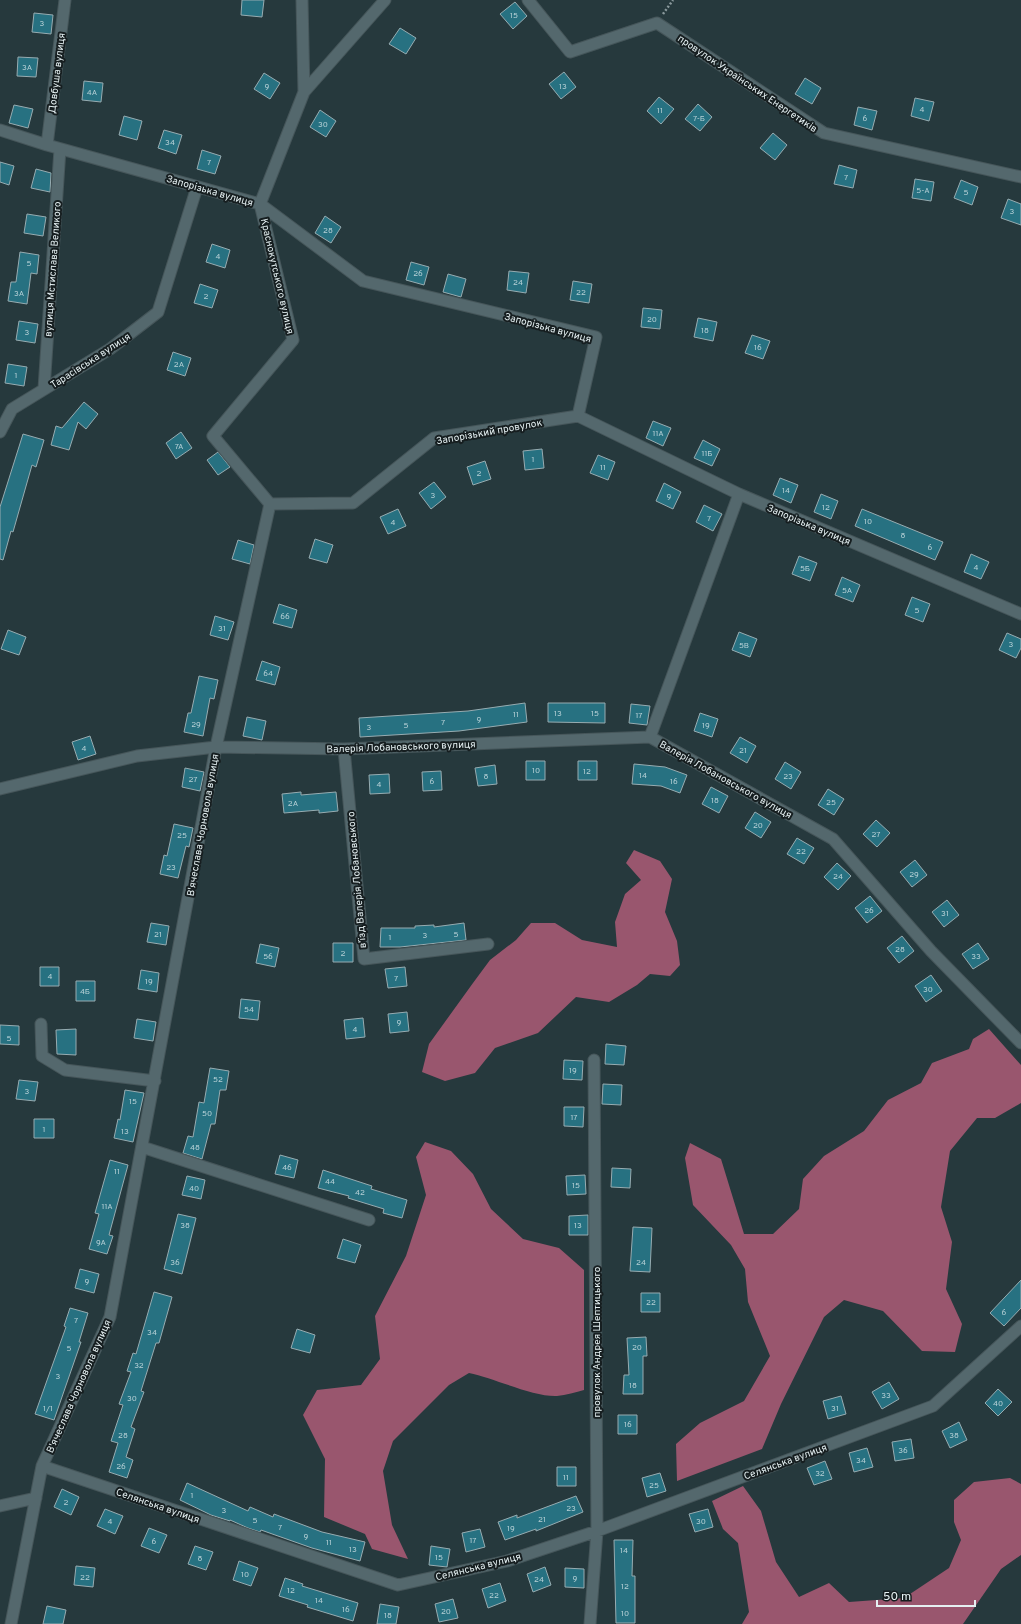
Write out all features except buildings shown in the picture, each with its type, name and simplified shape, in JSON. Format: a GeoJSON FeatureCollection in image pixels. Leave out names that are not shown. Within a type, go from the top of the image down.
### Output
{"type":"FeatureCollection","features":[{"type":"Feature","properties":{"kind":"street","name":"Довбуша вулиця"},"geometry":{"type":"LineString","coordinates":[[47,145],[65,0]]}},
{"type":"Feature","properties":{"kind":"street","name":"Краснокутського вулиця"},"geometry":{"type":"LineString","coordinates":[[270,504],[213,436],[293,340],[260,204],[304,92],[302,0]]}},
{"type":"Feature","properties":{"kind":"street"},"geometry":{"type":"LineString","coordinates":[[304,92],[385,0]]}},
{"type":"Feature","properties":{"kind":"street"},"geometry":{"type":"LineString","coordinates":[[528,0],[570,52],[657,23]]}},
{"type":"Feature","properties":{"kind":"street","name":"провулок Українських Енергетиків"},"geometry":{"type":"LineString","coordinates":[[657,23],[824,134],[1021,177]]}},
{"type":"Feature","properties":{"kind":"street","name":"Запорізька вулиця"},"geometry":{"type":"LineString","coordinates":[[0,130],[60,149],[260,204],[363,281],[596,337],[578,416],[739,494],[1021,614]]}},
{"type":"Feature","properties":{"kind":"street","name":"вулиця Мстислава Великого"},"geometry":{"type":"LineString","coordinates":[[44,389],[60,149]]}},
{"type":"Feature","properties":{"kind":"street","name":"Тарасівська вулиця"},"geometry":{"type":"LineString","coordinates":[[0,432],[12,409],[110,349],[158,312],[197,187]]}},
{"type":"Feature","properties":{"kind":"street","name":"Запорізький провулок"},"geometry":{"type":"LineString","coordinates":[[270,504],[353,503],[434,438],[578,416]]}},
{"type":"Feature","properties":{"kind":"street"},"geometry":{"type":"LineString","coordinates":[[650,737],[739,494]]}},
{"type":"Feature","properties":{"kind":"street","name":"В'ячеслава Чорновола вулиця"},"geometry":{"type":"LineString","coordinates":[[12,1624],[42,1466],[110,1317],[216,747],[270,504]]}},
{"type":"Feature","properties":{"kind":"street","name":"Валерія Лобановського вулиця"},"geometry":{"type":"LineString","coordinates":[[0,788],[137,756],[216,747],[344,749],[650,737],[833,839],[931,951],[1021,1043]]}},
{"type":"Feature","properties":{"kind":"street","name":"в’їзд Валерія Лобановського"},"geometry":{"type":"LineString","coordinates":[[344,749],[364,959],[488,944]]}},
{"type":"Feature","properties":{"kind":"street"},"geometry":{"type":"LineString","coordinates":[[41,1024],[42,1056],[65,1070],[155,1081]]}},
{"type":"Feature","properties":{"kind":"street","name":"провулок Андрея Шептицького"},"geometry":{"type":"LineString","coordinates":[[590,1624],[597,1531],[594,1060]]}},
{"type":"Feature","properties":{"kind":"street"},"geometry":{"type":"LineString","coordinates":[[142,1147],[369,1220]]}},
{"type":"Feature","properties":{"kind":"street","name":"Селянська вулиця"},"geometry":{"type":"LineString","coordinates":[[42,1466],[398,1585],[507,1561],[597,1531],[933,1406],[1021,1326]]}},
{"type":"Feature","properties":{"kind":"street"},"geometry":{"type":"LineString","coordinates":[[0,1506],[36,1498]]}},
{"type":"Feature","properties":{"kind":"path"},"geometry":{"type":"LineString","coordinates":[[657,23],[673,0]]}},
{"type":"Feature","properties":{"kind":"shaded area"},"geometry":{"type":"Polygon","coordinates":[[[634,850],[660,861],[672,879],[665,912],[677,941],[680,965],[670,976],[650,974],[637,985],[609,1002],[576,997],[538,1033],[495,1048],[475,1073],[445,1081],[422,1072],[429,1044],[473,983],[490,960],[516,940],[531,923],[555,923],[582,940],[617,947],[615,922],[625,894],[641,880],[626,863],[634,850]]]}},
{"type":"Feature","properties":{"kind":"shaded area"},"geometry":{"type":"Polygon","coordinates":[[[989,1029],[1021,1065],[1021,1103],[995,1118],[977,1118],[950,1151],[941,1207],[952,1242],[946,1289],[962,1324],[955,1352],[922,1351],[883,1311],[844,1300],[824,1317],[781,1404],[762,1449],[677,1481],[676,1444],[700,1423],[744,1401],[770,1356],[748,1302],[745,1269],[731,1245],[693,1205],[685,1158],[690,1143],[721,1159],[744,1234],[773,1234],[799,1209],[803,1179],[824,1156],[864,1131],[888,1100],[921,1083],[932,1063],[969,1049],[973,1039],[989,1029]]]}},
{"type":"Feature","properties":{"kind":"shaded area"},"geometry":{"type":"Polygon","coordinates":[[[425,1142],[451,1151],[473,1174],[491,1209],[523,1239],[559,1248],[584,1270],[584,1390],[560,1396],[547,1396],[469,1373],[449,1385],[393,1441],[383,1471],[392,1525],[408,1559],[372,1549],[365,1534],[324,1517],[325,1459],[303,1415],[317,1390],[361,1385],[380,1359],[375,1316],[406,1256],[426,1195],[416,1157],[425,1142]]]}},
{"type":"Feature","properties":{"kind":"shaded area"},"geometry":{"type":"Polygon","coordinates":[[[1010,1478],[1021,1484],[1021,1555],[1001,1569],[963,1624],[742,1624],[749,1612],[738,1543],[723,1529],[712,1501],[743,1486],[761,1511],[776,1562],[799,1597],[829,1583],[849,1602],[904,1598],[949,1568],[961,1540],[954,1522],[954,1500],[974,1482],[1010,1478]]]}}]}
